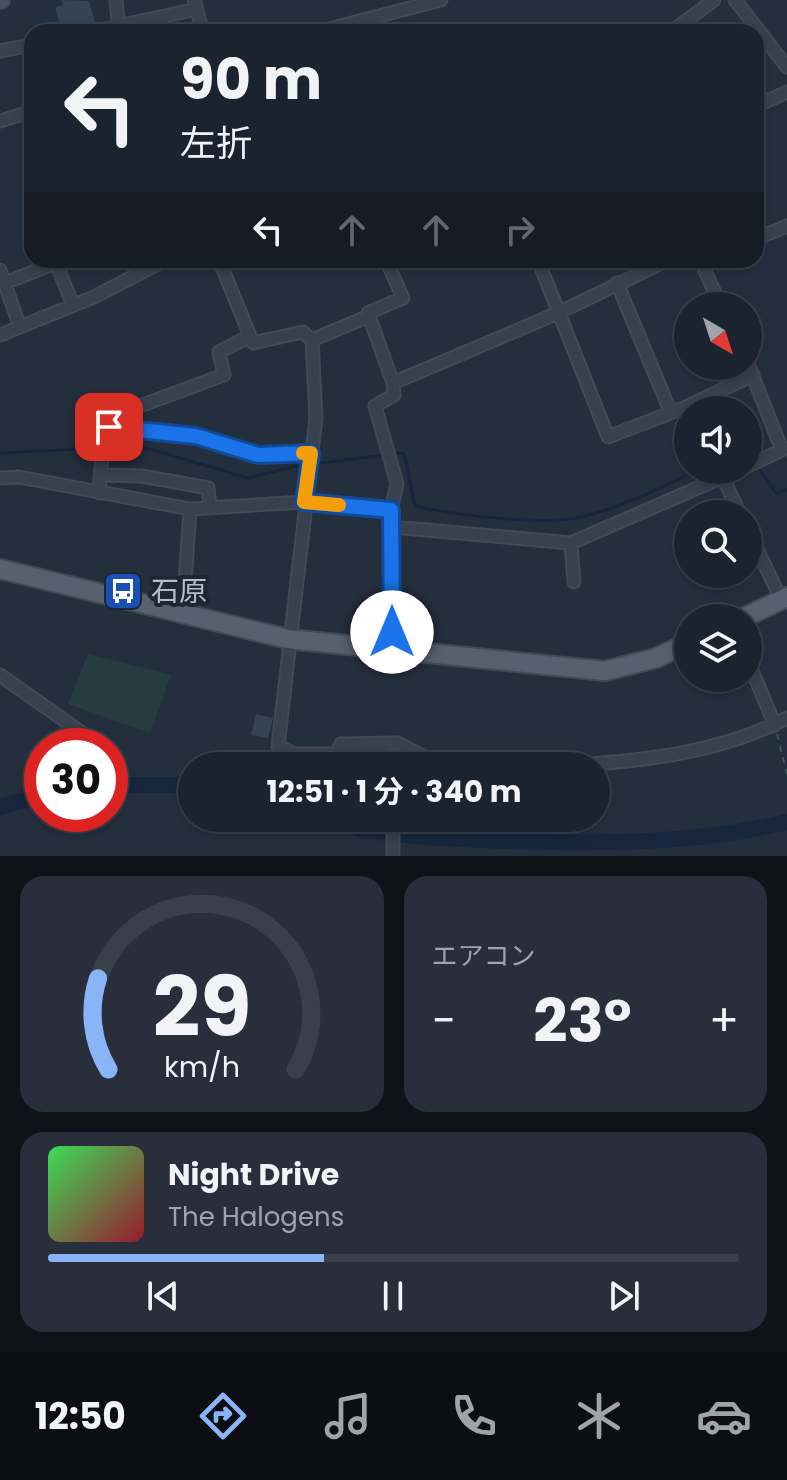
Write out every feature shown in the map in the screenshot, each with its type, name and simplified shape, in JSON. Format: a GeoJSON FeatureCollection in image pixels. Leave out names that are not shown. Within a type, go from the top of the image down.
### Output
{"type":"FeatureCollection","features":[{"type":"Feature","properties":{"kind":"main road"},"geometry":{"type":"LineString","coordinates":[[0,569],[183,611],[288,639],[605,671],[656,658],[674,650]]}},
{"type":"Feature","properties":{"kind":"main road"},"geometry":{"type":"LineString","coordinates":[[762,609],[784,598]]}},
{"type":"Feature","properties":{"kind":"street"},"geometry":{"type":"LineString","coordinates":[[116,0],[118,24]]}},
{"type":"Feature","properties":{"kind":"street"},"geometry":{"type":"LineString","coordinates":[[348,24],[441,0]]}},
{"type":"Feature","properties":{"kind":"street"},"geometry":{"type":"LineString","coordinates":[[682,24],[714,0]]}},
{"type":"Feature","properties":{"kind":"street"},"geometry":{"type":"LineString","coordinates":[[735,0],[754,24]]}},
{"type":"Feature","properties":{"kind":"street"},"geometry":{"type":"LineString","coordinates":[[134,24],[195,4],[201,24]]}},
{"type":"Feature","properties":{"kind":"street"},"geometry":{"type":"LineString","coordinates":[[764,37],[787,67]]}},
{"type":"Feature","properties":{"kind":"street"},"geometry":{"type":"LineString","coordinates":[[0,51],[24,46]]}},
{"type":"Feature","properties":{"kind":"street"},"geometry":{"type":"LineString","coordinates":[[764,102],[787,92]]}},
{"type":"Feature","properties":{"kind":"street"},"geometry":{"type":"LineString","coordinates":[[0,121],[24,114]]}},
{"type":"Feature","properties":{"kind":"street"},"geometry":{"type":"LineString","coordinates":[[764,236],[787,226]]}},
{"type":"Feature","properties":{"kind":"street"},"geometry":{"type":"LineString","coordinates":[[5,283],[42,268]]}},
{"type":"Feature","properties":{"kind":"street"},"geometry":{"type":"LineString","coordinates":[[62,268],[73,305]]}},
{"type":"Feature","properties":{"kind":"street"},"geometry":{"type":"LineString","coordinates":[[0,335],[73,305],[149,268]]}},
{"type":"Feature","properties":{"kind":"street"},"geometry":{"type":"LineString","coordinates":[[222,268],[253,343],[303,332],[312,340],[316,418],[278,746],[290,752]]}},
{"type":"Feature","properties":{"kind":"street"},"geometry":{"type":"LineString","coordinates":[[390,268],[403,298],[368,313],[393,383],[394,395],[375,406],[397,484],[391,510],[391,650]]}},
{"type":"Feature","properties":{"kind":"street"},"geometry":{"type":"LineString","coordinates":[[541,268],[608,437],[671,413],[732,380]]}},
{"type":"Feature","properties":{"kind":"street"},"geometry":{"type":"LineString","coordinates":[[393,383],[558,313],[650,268]]}},
{"type":"Feature","properties":{"kind":"street"},"geometry":{"type":"LineString","coordinates":[[704,268],[715,292]]}},
{"type":"Feature","properties":{"kind":"street"},"geometry":{"type":"LineString","coordinates":[[0,270],[20,327]]}},
{"type":"Feature","properties":{"kind":"street"},"geometry":{"type":"LineString","coordinates":[[617,283],[671,413]]}},
{"type":"Feature","properties":{"kind":"street"},"geometry":{"type":"LineString","coordinates":[[312,340],[369,316]]}},
{"type":"Feature","properties":{"kind":"street"},"geometry":{"type":"LineString","coordinates":[[125,428],[118,414],[224,375],[219,352],[250,336]]}},
{"type":"Feature","properties":{"kind":"street"},"geometry":{"type":"LineString","coordinates":[[755,380],[783,439],[782,450],[762,459]]}},
{"type":"Feature","properties":{"kind":"street"},"geometry":{"type":"LineString","coordinates":[[99,493],[104,430],[125,428],[196,436],[258,455],[311,453]]}},
{"type":"Feature","properties":{"kind":"street"},"geometry":{"type":"LineString","coordinates":[[102,475],[142,476],[208,488],[210,508]]}},
{"type":"Feature","properties":{"kind":"street"},"geometry":{"type":"LineString","coordinates":[[0,478],[19,477],[190,509],[304,502],[391,510]]}},
{"type":"Feature","properties":{"kind":"street"},"geometry":{"type":"LineString","coordinates":[[392,527],[571,543],[709,484]]}},
{"type":"Feature","properties":{"kind":"street"},"geometry":{"type":"LineString","coordinates":[[183,611],[190,509]]}},
{"type":"Feature","properties":{"kind":"street"},"geometry":{"type":"LineString","coordinates":[[571,543],[574,582]]}},
{"type":"Feature","properties":{"kind":"street"},"geometry":{"type":"LineString","coordinates":[[762,556],[784,598]]}},
{"type":"Feature","properties":{"kind":"street"},"geometry":{"type":"LineString","coordinates":[[0,675],[75,728]]}},
{"type":"Feature","properties":{"kind":"street"},"geometry":{"type":"LineString","coordinates":[[761,692],[775,725]]}},
{"type":"Feature","properties":{"kind":"street"},"geometry":{"type":"LineString","coordinates":[[610,764],[702,749],[775,725],[787,718]]}},
{"type":"Feature","properties":{"kind":"street"},"geometry":{"type":"LineString","coordinates":[[337,752],[341,744],[398,743],[415,752]]}},
{"type":"Feature","properties":{"kind":"street"},"geometry":{"type":"LineString","coordinates":[[393,832],[393,856]]}},
{"type":"Feature","properties":{"kind":"path"},"geometry":{"type":"LineString","coordinates":[[775,725],[787,774]]}},
{"type":"Feature","properties":{"kind":"green space"},"geometry":{"type":"Polygon","coordinates":[[[88,654],[171,675],[150,733],[68,704],[88,654]]]}},
{"type":"Feature","properties":{"kind":"building"},"geometry":{"type":"Polygon","coordinates":[[[61,0],[89,1],[95,22],[60,24],[55,7],[63,5],[61,0]]]}},
{"type":"Feature","properties":{"kind":"building"},"geometry":{"type":"Polygon","coordinates":[[[256,714],[273,718],[268,738],[251,735],[256,714]]]}},
{"type":"Feature","properties":{"kind":"waterway"},"geometry":{"type":"LineString","coordinates":[[0,453],[100,448]]}},
{"type":"Feature","properties":{"kind":"waterway"},"geometry":{"type":"LineString","coordinates":[[108,448],[146,448],[248,478],[306,464]]}},
{"type":"Feature","properties":{"kind":"waterway"},"geometry":{"type":"LineString","coordinates":[[393,454],[403,453],[405,457],[415,506],[473,516],[519,520],[577,518],[608,509],[674,481]]}},
{"type":"Feature","properties":{"kind":"waterway"},"geometry":{"type":"LineString","coordinates":[[313,464],[385,455]]}},
{"type":"Feature","properties":{"kind":"waterway"},"geometry":{"type":"LineString","coordinates":[[762,473],[776,493],[787,490]]}},
{"type":"Feature","properties":{"kind":"waterway"},"geometry":{"type":"LineString","coordinates":[[128,785],[178,785]]}},
{"type":"Feature","properties":{"kind":"waterway"},"geometry":{"type":"LineString","coordinates":[[0,807],[24,800]]}},
{"type":"Feature","properties":{"kind":"waterway"},"geometry":{"type":"LineString","coordinates":[[385,832],[485,840],[649,841],[718,835],[787,822]]}},
{"type":"Feature","properties":{"kind":"slow traffic"},"geometry":{"type":"LineString","coordinates":[[303,453],[311,453],[304,502],[339,505]]}},
{"type":"Feature","properties":{"kind":"place","name":"石原"},"geometry":{"type":"Point","coordinates":[123,591]}},
{"type":"Feature","properties":{"kind":"route"},"geometry":{"type":"LineString","coordinates":[[109,427],[196,436],[258,455],[311,453],[304,502],[391,510],[392,632]]}}]}
